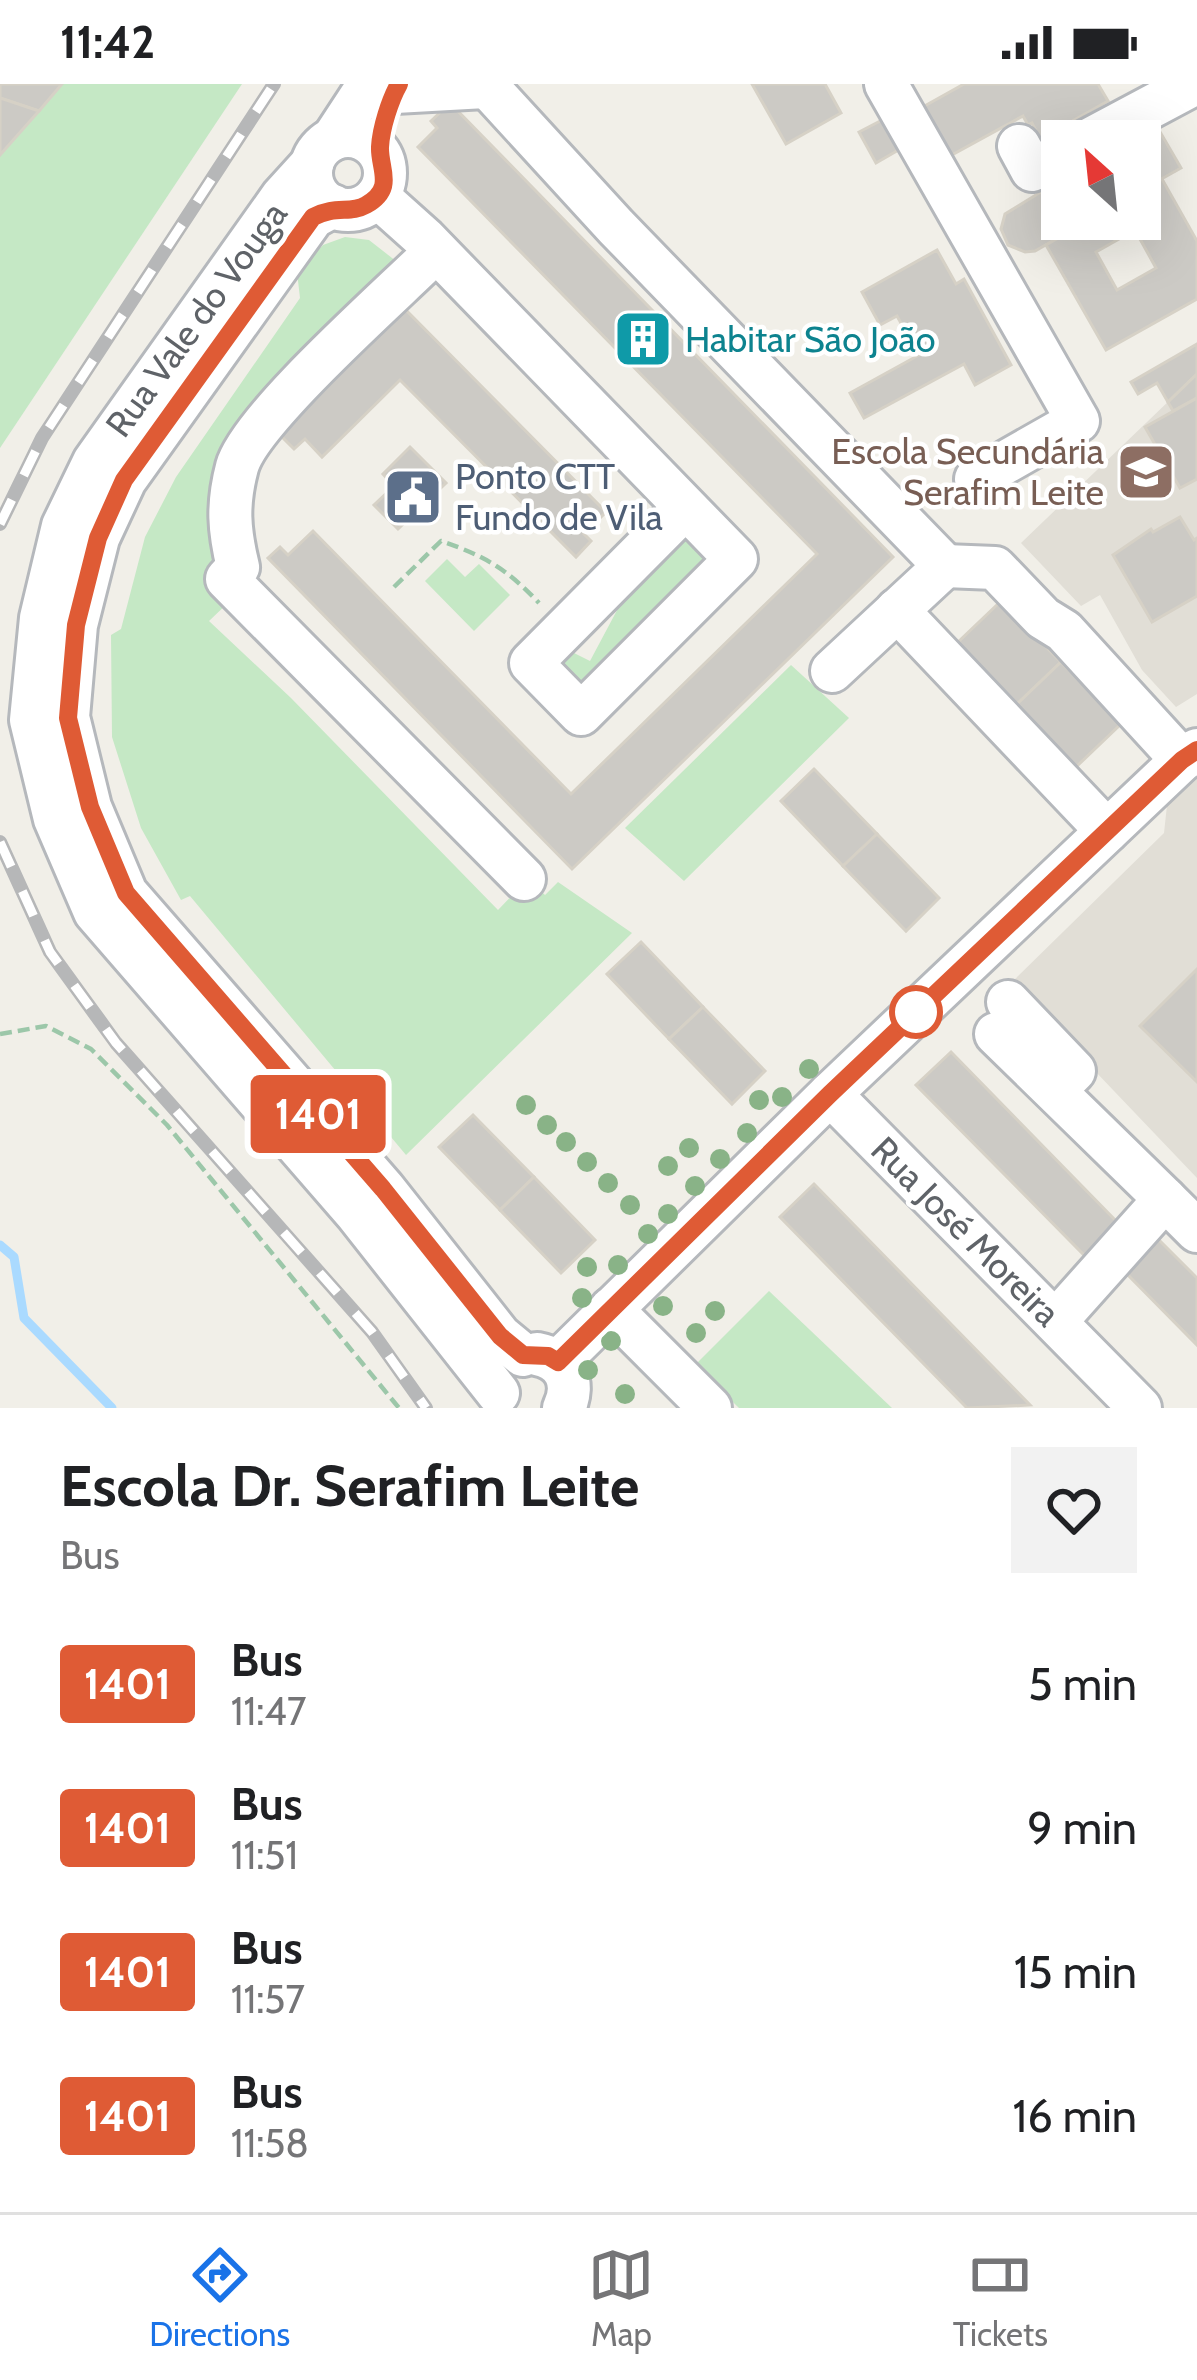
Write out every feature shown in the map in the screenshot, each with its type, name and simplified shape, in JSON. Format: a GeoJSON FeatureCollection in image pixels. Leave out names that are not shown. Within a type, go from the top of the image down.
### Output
{"type":"FeatureCollection","features":[{"type":"Feature","properties":{"kind":"street"},"geometry":{"type":"LineString","coordinates":[[886,84],[1078,421],[976,479]]}},
{"type":"Feature","properties":{"kind":"street"},"geometry":{"type":"LineString","coordinates":[[564,1408],[569,1381],[541,1359],[611,1309],[830,1094],[1190,755],[995,568],[945,566],[485,85],[388,87],[379,151],[385,179],[377,196],[736,559],[581,714],[531,664],[685,508]]}},
{"type":"Feature","properties":{"kind":"street","name":"Rua Vale do Vouga"},"geometry":{"type":"LineString","coordinates":[[388,87],[282,197],[94,462],[63,526],[40,618],[31,720],[55,818],[95,912],[356,1213],[501,1400]]}},
{"type":"Feature","properties":{"kind":"street"},"geometry":{"type":"LineString","coordinates":[[1122,120],[1174,89]]}},
{"type":"Feature","properties":{"kind":"street"},"geometry":{"type":"LineString","coordinates":[[323,151],[355,136],[379,151]]}},
{"type":"Feature","properties":{"kind":"street"},"geometry":{"type":"LineString","coordinates":[[1019,146],[1032,170],[1041,165]]}},
{"type":"Feature","properties":{"kind":"street","name":"Rua Vale do Vouga"},"geometry":{"type":"LineString","coordinates":[[323,151],[314,186],[333,206]]}},
{"type":"Feature","properties":{"kind":"street","name":"Rua Vale do Vouga"},"geometry":{"type":"LineString","coordinates":[[377,196],[362,207],[333,206],[313,217],[124,480],[98,538],[82,603],[68,718],[90,807],[126,893],[383,1189],[500,1336],[541,1359]]}},
{"type":"Feature","properties":{"kind":"street"},"geometry":{"type":"LineString","coordinates":[[436,251],[264,422],[238,463],[228,523],[238,567],[227,579],[524,879]]}},
{"type":"Feature","properties":{"kind":"street"},"geometry":{"type":"LineString","coordinates":[[832,671],[945,566]]}},
{"type":"Feature","properties":{"kind":"street"},"geometry":{"type":"LineString","coordinates":[[897,610],[1106,831]]}},
{"type":"Feature","properties":{"kind":"street"},"geometry":{"type":"LineString","coordinates":[[1002,1018],[1054,1091],[1197,1232]]}},
{"type":"Feature","properties":{"kind":"street","name":"Rua José Moreira"},"geometry":{"type":"LineString","coordinates":[[830,1094],[1056,1321],[1096,1388],[1140,1408]]}},
{"type":"Feature","properties":{"kind":"street"},"geometry":{"type":"LineString","coordinates":[[1056,1321],[1165,1199]]}},
{"type":"Feature","properties":{"kind":"street"},"geometry":{"type":"LineString","coordinates":[[611,1309],[710,1408]]}},
{"type":"Feature","properties":{"kind":"street","name":"Rua Vale do Vouga"},"geometry":{"type":"LineString","coordinates":[[501,1400],[504,1370],[541,1359]]}},
{"type":"Feature","properties":{"kind":"path"},"geometry":{"type":"LineString","coordinates":[[394,587],[441,541],[486,556],[539,603]]}},
{"type":"Feature","properties":{"kind":"path"},"geometry":{"type":"LineString","coordinates":[[0,1034],[46,1026],[91,1049],[167,1125],[399,1408]]}},
{"type":"Feature","properties":{"kind":"shaded area","name":"Escola Secundária Serafim Leite"},"geometry":{"type":"Polygon","coordinates":[[[1197,374],[1197,694],[1176,707],[1142,670],[1100,595],[1081,606],[1021,543],[1197,374]]]}},
{"type":"Feature","properties":{"kind":"shaded area"},"geometry":{"type":"Polygon","coordinates":[[[1197,772],[1197,1178],[1011,983],[1164,833],[1168,796],[1197,772]]]}},
{"type":"Feature","properties":{"kind":"green space"},"geometry":{"type":"Polygon","coordinates":[[[0,84],[242,84],[0,448],[0,84]]]}},
{"type":"Feature","properties":{"kind":"green space"},"geometry":{"type":"Polygon","coordinates":[[[345,237],[369,240],[401,265],[259,414],[231,600],[209,621],[498,910],[528,879],[545,895],[558,882],[632,933],[406,1155],[190,896],[181,900],[141,828],[112,737],[111,635],[121,629],[145,537],[176,477],[300,298],[297,272],[323,245],[345,237]]]}},
{"type":"Feature","properties":{"kind":"green space"},"geometry":{"type":"Polygon","coordinates":[[[689,536],[706,555],[704,564],[584,682],[574,684],[559,674],[559,656],[566,649],[590,661],[623,599],[679,538],[689,536]]]}},
{"type":"Feature","properties":{"kind":"green space"},"geometry":{"type":"Polygon","coordinates":[[[447,559],[465,577],[479,564],[510,595],[474,631],[425,581],[447,559]]]}},
{"type":"Feature","properties":{"kind":"green space"},"geometry":{"type":"Polygon","coordinates":[[[791,665],[849,718],[684,881],[625,828],[791,665]]]}},
{"type":"Feature","properties":{"kind":"green space"},"geometry":{"type":"Polygon","coordinates":[[[769,1291],[892,1408],[739,1408],[695,1365],[769,1291]]]}},
{"type":"Feature","properties":{"kind":"building"},"geometry":{"type":"Polygon","coordinates":[[[0,84],[62,84],[39,111],[0,98],[0,84]]]}},
{"type":"Feature","properties":{"kind":"building"},"geometry":{"type":"Polygon","coordinates":[[[752,84],[825,84],[841,113],[786,144],[752,84]]]}},
{"type":"Feature","properties":{"kind":"building"},"geometry":{"type":"Polygon","coordinates":[[[964,84],[1098,84],[1108,101],[1074,120],[1041,120],[1041,140],[1023,116],[939,162],[912,113],[964,84]]]}},
{"type":"Feature","properties":{"kind":"building"},"geometry":{"type":"Polygon","coordinates":[[[0,98],[39,111],[0,155],[0,98]]]}},
{"type":"Feature","properties":{"kind":"building","name":"Habitar São João"},"geometry":{"type":"Polygon","coordinates":[[[450,103],[893,557],[572,869],[268,558],[280,547],[288,555],[313,531],[571,794],[817,554],[418,147],[437,128],[431,121],[450,103]]]}},
{"type":"Feature","properties":{"kind":"building"},"geometry":{"type":"Polygon","coordinates":[[[886,118],[902,148],[876,163],[859,132],[886,118]]]}},
{"type":"Feature","properties":{"kind":"building"},"geometry":{"type":"Polygon","coordinates":[[[1161,134],[1181,168],[1161,179],[1161,134]]]}},
{"type":"Feature","properties":{"kind":"building"},"geometry":{"type":"Polygon","coordinates":[[[1162,179],[1197,241],[1197,299],[1106,350],[1046,245],[1055,240],[1117,240],[1096,252],[1117,290],[1156,268],[1141,240],[1161,240],[1162,179]]]}},
{"type":"Feature","properties":{"kind":"building"},"geometry":{"type":"Polygon","coordinates":[[[1041,192],[1041,240],[1054,240],[1035,251],[1008,245],[1001,229],[1005,214],[1041,192]]]}},
{"type":"Feature","properties":{"kind":"building"},"geometry":{"type":"Polygon","coordinates":[[[937,250],[956,284],[964,279],[1011,365],[975,385],[964,364],[864,418],[850,393],[919,355],[897,316],[880,325],[862,292],[937,250]]]}},
{"type":"Feature","properties":{"kind":"building"},"geometry":{"type":"Polygon","coordinates":[[[399,303],[606,512],[584,534],[591,541],[576,557],[400,380],[322,457],[305,439],[294,449],[273,428],[399,303]]]}},
{"type":"Feature","properties":{"kind":"building"},"geometry":{"type":"Polygon","coordinates":[[[1197,344],[1197,374],[1168,402],[1157,383],[1138,394],[1131,382],[1197,344]]]}},
{"type":"Feature","properties":{"kind":"building"},"geometry":{"type":"Polygon","coordinates":[[[1197,374],[1197,398],[1173,411],[1168,402],[1197,374]]]}},
{"type":"Feature","properties":{"kind":"building"},"geometry":{"type":"Polygon","coordinates":[[[1197,398],[1197,479],[1180,488],[1145,427],[1197,398]]]}},
{"type":"Feature","properties":{"kind":"building"},"geometry":{"type":"Polygon","coordinates":[[[410,447],[446,483],[398,529],[374,505],[394,486],[383,474],[410,447]]]}},
{"type":"Feature","properties":{"kind":"building"},"geometry":{"type":"Polygon","coordinates":[[[1180,517],[1197,538],[1197,596],[1152,622],[1113,555],[1151,529],[1180,517]]]}},
{"type":"Feature","properties":{"kind":"building"},"geometry":{"type":"Polygon","coordinates":[[[1001,601],[1061,662],[1016,705],[956,644],[1001,601]]]}},
{"type":"Feature","properties":{"kind":"building"},"geometry":{"type":"Polygon","coordinates":[[[1061,662],[1121,724],[1076,767],[1016,705],[1061,662]]]}},
{"type":"Feature","properties":{"kind":"building"},"geometry":{"type":"Polygon","coordinates":[[[814,769],[877,834],[843,866],[781,801],[814,769]]]}},
{"type":"Feature","properties":{"kind":"building"},"geometry":{"type":"Polygon","coordinates":[[[877,834],[939,898],[906,931],[843,866],[877,834]]]}},
{"type":"Feature","properties":{"kind":"building"},"geometry":{"type":"Polygon","coordinates":[[[641,942],[703,1007],[669,1039],[607,974],[641,942]]]}},
{"type":"Feature","properties":{"kind":"building"},"geometry":{"type":"Polygon","coordinates":[[[1197,969],[1197,1082],[1140,1026],[1197,969]]]}},
{"type":"Feature","properties":{"kind":"building"},"geometry":{"type":"Polygon","coordinates":[[[703,1007],[765,1071],[732,1104],[669,1039],[703,1007]]]}},
{"type":"Feature","properties":{"kind":"building"},"geometry":{"type":"Polygon","coordinates":[[[951,1052],[1118,1223],[1085,1256],[916,1085],[951,1052]]]}},
{"type":"Feature","properties":{"kind":"building"},"geometry":{"type":"Polygon","coordinates":[[[473,1115],[534,1177],[500,1210],[439,1147],[473,1115]]]}},
{"type":"Feature","properties":{"kind":"building"},"geometry":{"type":"Polygon","coordinates":[[[534,1177],[595,1240],[561,1273],[500,1210],[534,1177]]]}},
{"type":"Feature","properties":{"kind":"building"},"geometry":{"type":"Polygon","coordinates":[[[814,1184],[1030,1405],[967,1408],[780,1217],[814,1184]]]}},
{"type":"Feature","properties":{"kind":"building"},"geometry":{"type":"Polygon","coordinates":[[[1158,1239],[1197,1278],[1197,1345],[1125,1272],[1158,1239]]]}},
{"type":"Feature","properties":{"kind":"waterway"},"geometry":{"type":"LineString","coordinates":[[0,1245],[14,1257],[24,1318],[112,1408]]}},
{"type":"Feature","properties":{"kind":"railway"},"geometry":{"type":"LineString","coordinates":[[0,524],[42,438],[274,84]]}},
{"type":"Feature","properties":{"kind":"railway"},"geometry":{"type":"LineString","coordinates":[[0,842],[50,952],[116,1043],[372,1332],[426,1408]]}},
{"type":"Feature","properties":{"kind":"bus line","name":"1401"},"geometry":{"type":"LineString","coordinates":[[399,84],[379,151],[386,169],[377,196],[362,207],[333,206],[313,217],[124,480],[98,538],[76,625],[68,718],[90,807],[126,893],[383,1189],[500,1336],[523,1355],[548,1356],[558,1362],[830,1094],[1197,750]]}},
{"type":"Feature","properties":{"kind":"place","name":"Habitar São João"},"geometry":{"type":"Point","coordinates":[643,339]}},
{"type":"Feature","properties":{"kind":"place","name":"Escola Secundária Serafim Leite"},"geometry":{"type":"Point","coordinates":[1146,472]}},
{"type":"Feature","properties":{"kind":"place","name":"Ponto CTT Fundo de Vila"},"geometry":{"type":"Point","coordinates":[413,497]}}]}
